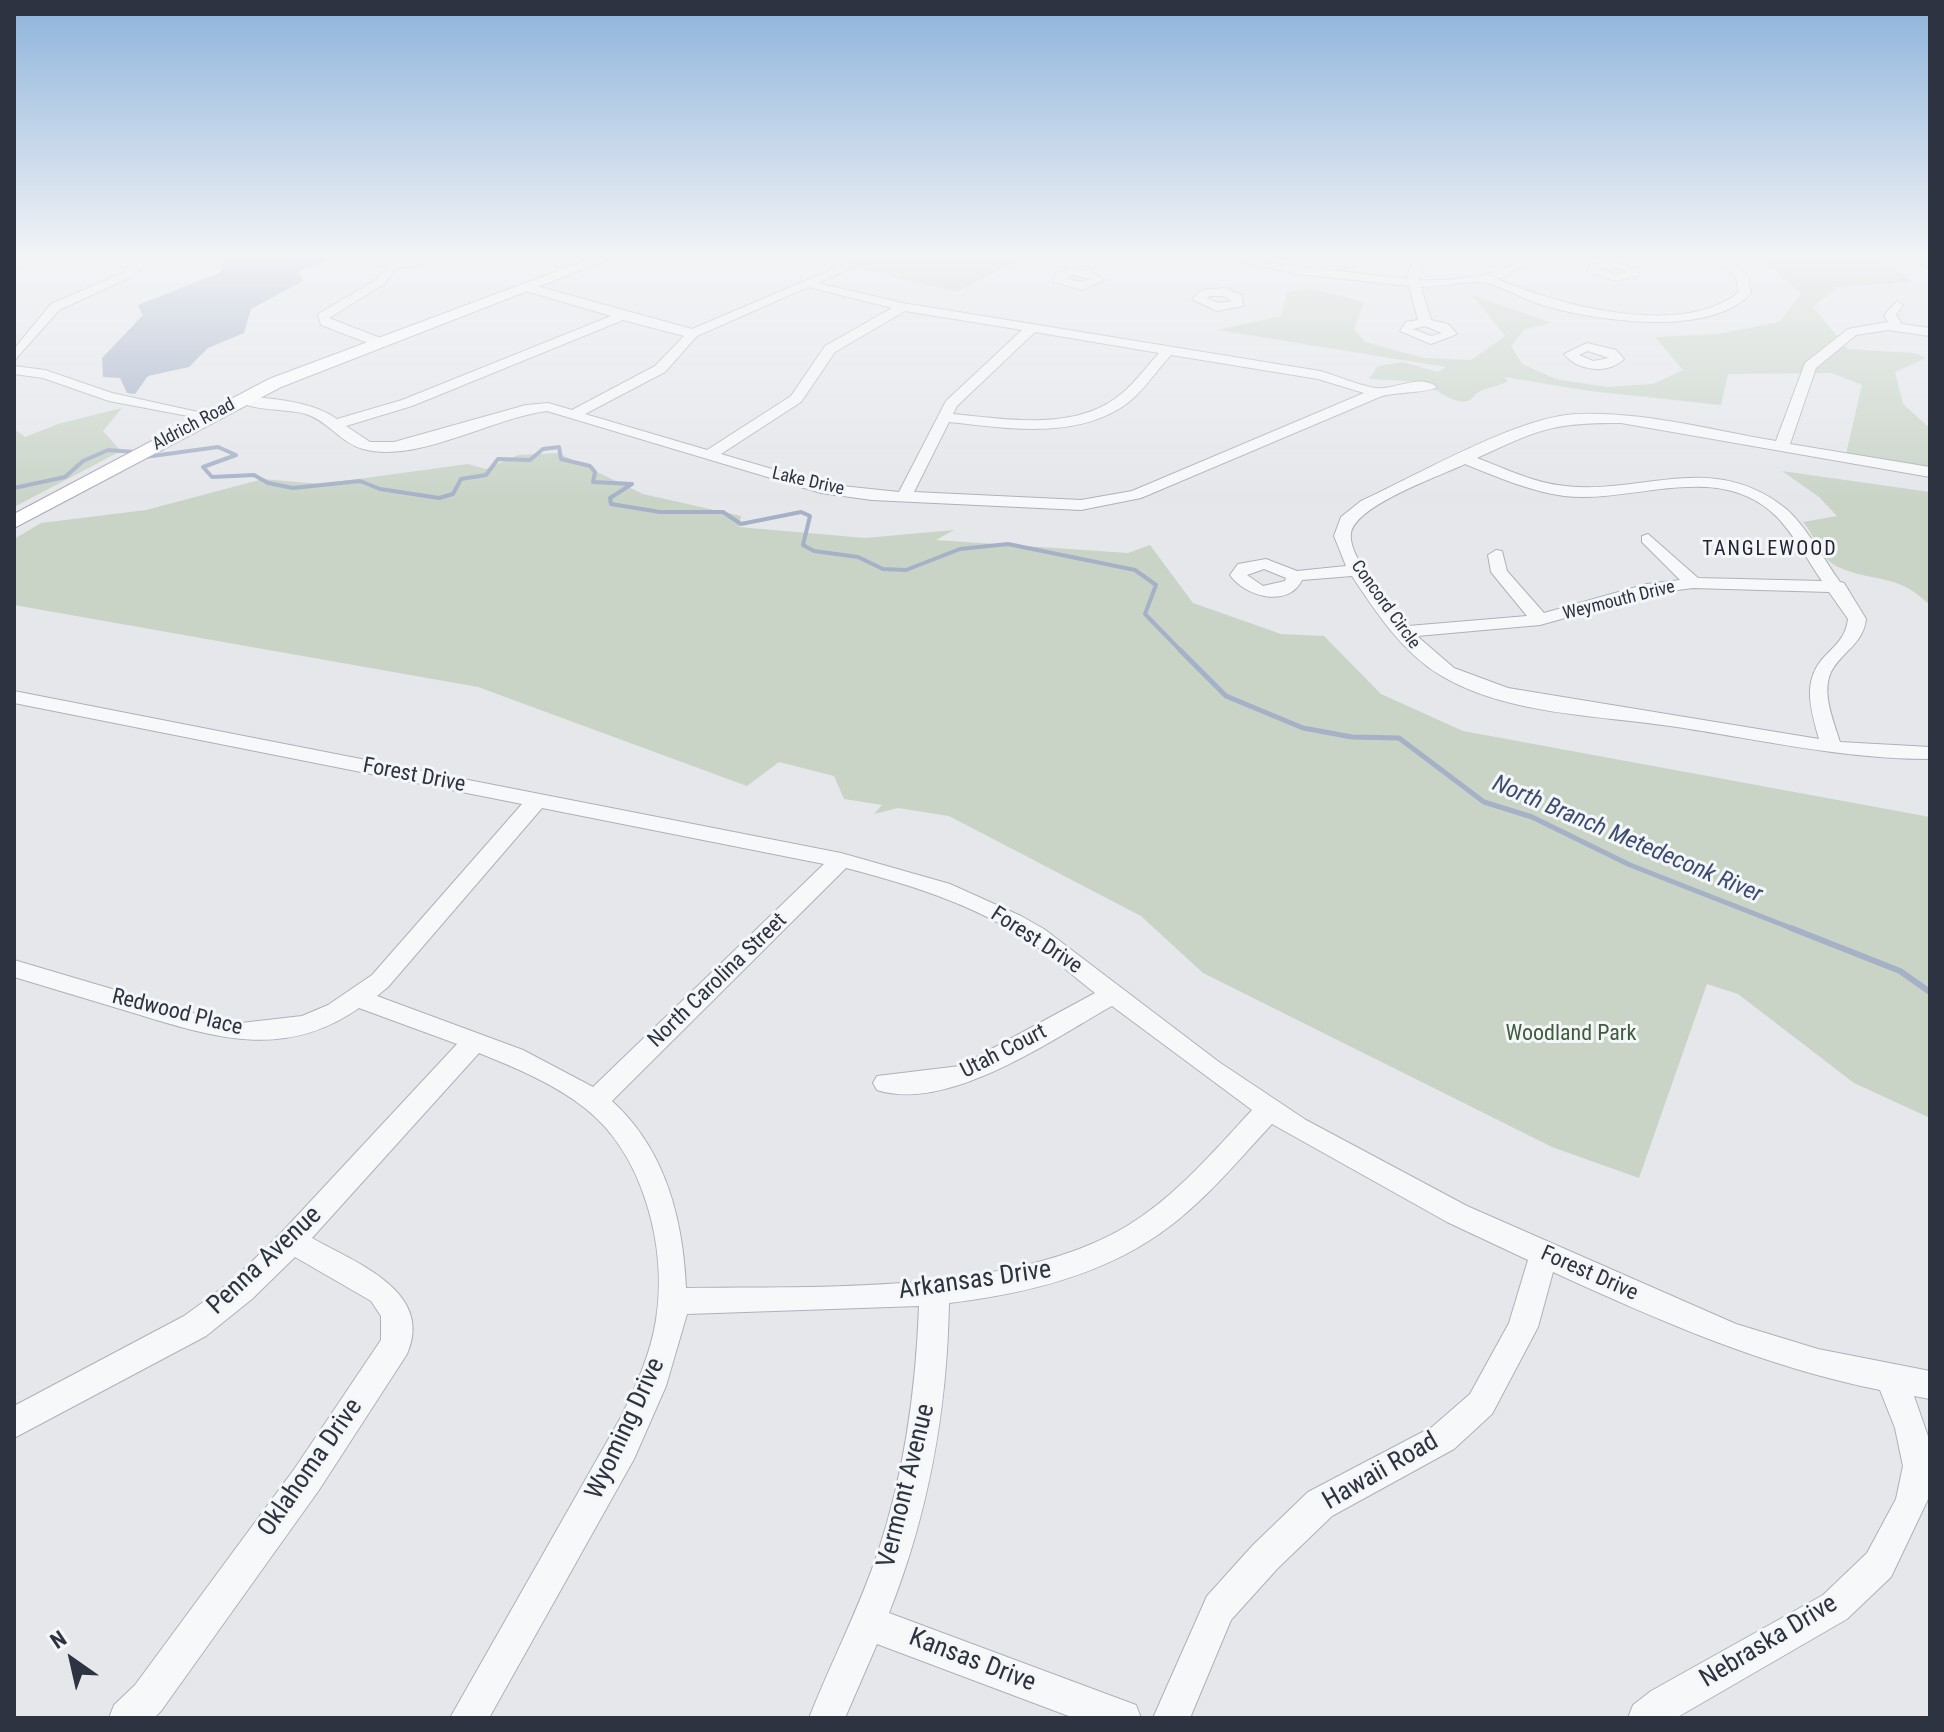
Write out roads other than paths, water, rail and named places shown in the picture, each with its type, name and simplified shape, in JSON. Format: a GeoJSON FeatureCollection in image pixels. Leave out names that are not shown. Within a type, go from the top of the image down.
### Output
{"type":"FeatureCollection","features":[{"type":"Feature","properties":{"kind":"main road","name":"Aldrich Road"},"geometry":{"type":"LineString","coordinates":[[14,522],[242,399],[387,339]]}},
{"type":"Feature","properties":{"kind":"street"},"geometry":{"type":"LineString","coordinates":[[14,357],[29,339]]}},
{"type":"Feature","properties":{"kind":"street"},"geometry":{"type":"LineString","coordinates":[[370,339],[378,342]]}},
{"type":"Feature","properties":{"kind":"street"},"geometry":{"type":"LineString","coordinates":[[336,424],[407,403],[566,339]]}},
{"type":"Feature","properties":{"kind":"street"},"geometry":{"type":"LineString","coordinates":[[576,413],[660,369],[688,339]]}},
{"type":"Feature","properties":{"kind":"street"},"geometry":{"type":"LineString","coordinates":[[709,455],[796,399],[830,349],[848,339]]}},
{"type":"Feature","properties":{"kind":"street"},"geometry":{"type":"LineString","coordinates":[[904,496],[943,417],[961,392],[1020,339]]}},
{"type":"Feature","properties":{"kind":"street"},"geometry":{"type":"LineString","coordinates":[[1099,339],[1320,375],[1377,393],[1405,386],[1430,387]]}},
{"type":"Feature","properties":{"kind":"street"},"geometry":{"type":"LineString","coordinates":[[1782,445],[1812,364],[1843,339]]}},
{"type":"Feature","properties":{"kind":"street"},"geometry":{"type":"LineString","coordinates":[[943,417],[1029,424],[1094,414],[1125,398],[1168,350]]}},
{"type":"Feature","properties":{"kind":"street"},"geometry":{"type":"LineString","coordinates":[[14,370],[45,374],[109,397],[209,416]]}},
{"type":"Feature","properties":{"kind":"street","name":"Lake Drive"},"geometry":{"type":"LineString","coordinates":[[242,399],[312,412],[336,424],[362,444],[388,447],[529,408],[559,408],[821,488],[1070,505],[1113,502],[1377,393]]}},
{"type":"Feature","properties":{"kind":"street","name":"Concord Circle"},"geometry":{"type":"LineString","coordinates":[[1930,472],[1621,419],[1585,417],[1536,425],[1464,458],[1354,512],[1344,525],[1342,536],[1358,570],[1402,632],[1434,664],[1497,691],[1831,745],[1898,753],[1930,753]]}},
{"type":"Feature","properties":{"kind":"street"},"geometry":{"type":"LineString","coordinates":[[1464,458],[1527,483],[1564,491],[1593,492],[1676,480],[1713,483],[1744,491],[1782,513],[1854,610],[1857,629],[1852,641],[1827,666],[1818,684],[1831,745]]}},
{"type":"Feature","properties":{"kind":"street"},"geometry":{"type":"LineString","coordinates":[[1648,539],[1693,583]]}},
{"type":"Feature","properties":{"kind":"street"},"geometry":{"type":"LineString","coordinates":[[1496,555],[1499,572],[1540,620]]}},
{"type":"Feature","properties":{"kind":"street"},"geometry":{"type":"LineString","coordinates":[[1295,576],[1358,570]]}},
{"type":"Feature","properties":{"kind":"street","name":"Weymouth Drive"},"geometry":{"type":"LineString","coordinates":[[1402,632],[1540,620],[1653,588],[1693,583],[1838,587]]}},
{"type":"Feature","properties":{"kind":"street","name":"Forest Drive"},"geometry":{"type":"LineString","coordinates":[[14,697],[841,860],[931,884],[1005,917],[1036,935],[1210,1069],[1269,1109],[1364,1165],[1544,1254],[1732,1336],[1818,1363],[1930,1385]]}},
{"type":"Feature","properties":{"kind":"street","name":"Redwood Place"},"geometry":{"type":"LineString","coordinates":[[14,968],[203,1025],[241,1032],[273,1031],[307,1024],[358,998],[380,981],[536,801]]}},
{"type":"Feature","properties":{"kind":"street","name":"North Carolina Street"},"geometry":{"type":"LineString","coordinates":[[595,1101],[841,860]]}},
{"type":"Feature","properties":{"kind":"street","name":"Utah Court"},"geometry":{"type":"LineString","coordinates":[[886,1083],[941,1080],[966,1075],[1114,994]]}},
{"type":"Feature","properties":{"kind":"street","name":"Wyoming Drive"},"geometry":{"type":"LineString","coordinates":[[358,998],[545,1073],[595,1101],[641,1152],[662,1201],[672,1318],[656,1374],[631,1433],[468,1718]]}},
{"type":"Feature","properties":{"kind":"street","name":"Penna Avenue"},"geometry":{"type":"LineString","coordinates":[[14,1423],[195,1326],[242,1290],[292,1241],[473,1043]]}},
{"type":"Feature","properties":{"kind":"street","name":"Arkansas Drive"},"geometry":{"type":"LineString","coordinates":[[671,1301],[934,1290],[1020,1280],[1072,1266],[1135,1236],[1200,1184],[1269,1109]]}},
{"type":"Feature","properties":{"kind":"street","name":"Oklahoma Drive"},"geometry":{"type":"LineString","coordinates":[[127,1718],[148,1698],[307,1479],[396,1344],[398,1324],[392,1304],[381,1292],[292,1241]]}},
{"type":"Feature","properties":{"kind":"street","name":"Hawaii Road"},"geometry":{"type":"LineString","coordinates":[[1171,1718],[1219,1608],[1265,1557],[1320,1504],[1443,1438],[1481,1404],[1523,1327],[1544,1254]]}},
{"type":"Feature","properties":{"kind":"street","name":"Vermont Avenue"},"geometry":{"type":"LineString","coordinates":[[827,1718],[896,1549],[923,1447],[933,1373],[934,1290]]}},
{"type":"Feature","properties":{"kind":"street","name":"Nebraska Drive"},"geometry":{"type":"LineString","coordinates":[[1646,1718],[1664,1704],[1835,1607],[1879,1565],[1912,1503],[1919,1466],[1911,1428],[1891,1377]]}},
{"type":"Feature","properties":{"kind":"street","name":"Kansas Drive"},"geometry":{"type":"LineString","coordinates":[[866,1622],[1123,1718]]}},
{"type":"Feature","properties":{"kind":"water"},"geometry":{"type":"Polygon","coordinates":[[[120,339],[230,339],[208,348],[189,367],[148,376],[135,394],[127,393],[120,378],[103,377],[102,358],[120,339]]]}},
{"type":"Feature","properties":{"kind":"waterway","name":"North Branch Metedeconk River"},"geometry":{"type":"LineString","coordinates":[[145,457],[218,447],[236,455],[203,467],[212,477],[254,475],[268,483],[293,488],[360,481],[380,489],[439,498],[453,494],[461,479],[486,475],[498,459],[530,460],[543,449],[559,447],[561,459],[590,466],[595,472],[593,482],[632,484],[610,498],[611,504],[660,512],[723,512],[741,524],[801,512],[810,516],[803,545],[814,551],[858,557],[883,569],[906,570],[960,549],[1008,544],[1135,570],[1156,585],[1145,614],[1182,652]]}},
{"type":"Feature","properties":{"kind":"waterway","name":"North Branch Metedeconk River"},"geometry":{"type":"LineString","coordinates":[[14,488],[65,477],[83,461],[108,450],[135,452]]}},
{"type":"Feature","properties":{"kind":"waterway","name":"North Branch Metedeconk River"},"geometry":{"type":"LineString","coordinates":[[1182,652],[1226,696],[1303,728],[1352,737],[1399,738],[1484,802],[1532,817],[1630,865],[1796,930]]}},
{"type":"Feature","properties":{"kind":"waterway","name":"North Branch Metedeconk River"},"geometry":{"type":"LineString","coordinates":[[1791,928],[1900,971],[1930,992]]}},
{"type":"Feature","properties":{"kind":"district","name":"TANGLEWOOD"},"geometry":{"type":"Point","coordinates":[1770,550]}},
{"type":"Feature","properties":{"kind":"park label","name":"Woodland Park"},"geometry":{"type":"Point","coordinates":[1571,1034]}}]}
